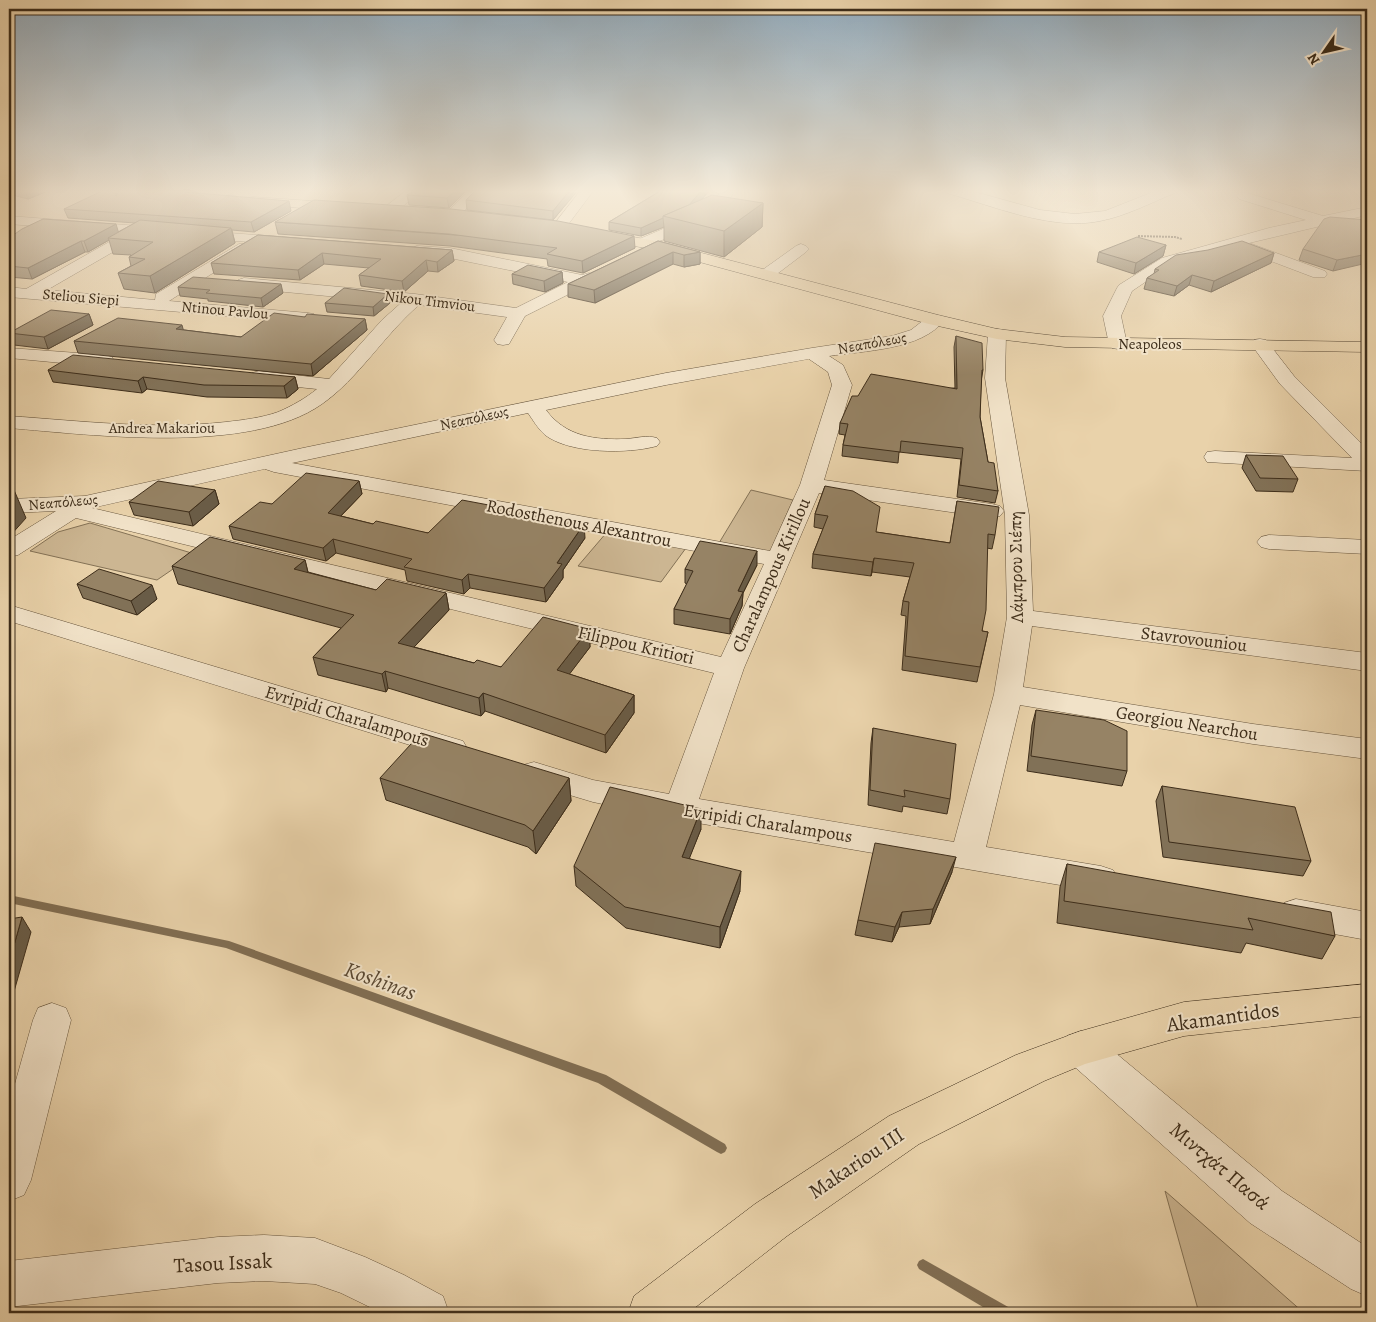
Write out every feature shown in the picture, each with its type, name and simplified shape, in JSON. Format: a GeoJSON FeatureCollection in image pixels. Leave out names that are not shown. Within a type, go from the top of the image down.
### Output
{"type":"FeatureCollection","features":[{"type":"Feature","properties":{"kind":"main road","name":"Neapoleos"},"geometry":{"type":"LineString","coordinates":[[676,252],[767,274],[935,320],[998,334],[1065,342],[1260,344],[1367,348]]}},
{"type":"Feature","properties":{"kind":"main road","name":"Akamantidos"},"geometry":{"type":"LineString","coordinates":[[1081,1048],[1184,1019],[1367,1000]]}},
{"type":"Feature","properties":{"kind":"main road","name":"Makariou III"},"geometry":{"type":"LineString","coordinates":[[666,1308],[771,1220],[904,1130],[1030,1068],[1081,1048]]}},
{"type":"Feature","properties":{"kind":"street"},"geometry":{"type":"LineString","coordinates":[[30,293],[103,252]]}},
{"type":"Feature","properties":{"kind":"street"},"geometry":{"type":"LineString","coordinates":[[128,316],[153,303],[236,252]]}},
{"type":"Feature","properties":{"kind":"street"},"geometry":{"type":"LineString","coordinates":[[429,252],[450,253],[583,280]]}},
{"type":"Feature","properties":{"kind":"street"},"geometry":{"type":"LineString","coordinates":[[632,258],[640,252]]}},
{"type":"Feature","properties":{"kind":"street"},"geometry":{"type":"LineString","coordinates":[[767,274],[797,252]]}},
{"type":"Feature","properties":{"kind":"street"},"geometry":{"type":"LineString","coordinates":[[1118,344],[1112,316],[1125,288],[1167,261],[1199,252]]}},
{"type":"Feature","properties":{"kind":"street"},"geometry":{"type":"LineString","coordinates":[[1259,252],[1319,274]]}},
{"type":"Feature","properties":{"kind":"street"},"geometry":{"type":"LineString","coordinates":[[503,340],[518,313],[599,273]]}},
{"type":"Feature","properties":{"kind":"street","name":"Nikou Timviou"},"geometry":{"type":"LineString","coordinates":[[192,279],[416,299],[518,313]]}},
{"type":"Feature","properties":{"kind":"street","name":"Steliou Siepi"},"geometry":{"type":"LineString","coordinates":[[9,292],[153,303]]}},
{"type":"Feature","properties":{"kind":"street","name":"Andrea Makariou"},"geometry":{"type":"LineString","coordinates":[[9,422],[179,431],[224,428],[258,423],[292,414],[335,385],[386,326],[416,299]]}},
{"type":"Feature","properties":{"kind":"street","name":"Ntinou Pavlou"},"geometry":{"type":"LineString","coordinates":[[153,303],[328,320]]}},
{"type":"Feature","properties":{"kind":"street","name":"Νεαπόλεως"},"geometry":{"type":"LineString","coordinates":[[9,506],[79,507],[262,464],[533,406],[666,379],[812,353],[894,341],[917,334],[935,320]]}},
{"type":"Feature","properties":{"kind":"street"},"geometry":{"type":"LineString","coordinates":[[367,324],[386,326]]}},
{"type":"Feature","properties":{"kind":"street","name":"Λάμπρου Σιέπη"},"geometry":{"type":"LineString","coordinates":[[967,856],[1008,694],[1020,617],[1016,515],[995,378],[998,334]]}},
{"type":"Feature","properties":{"kind":"street"},"geometry":{"type":"LineString","coordinates":[[53,356],[78,342]]}},
{"type":"Feature","properties":{"kind":"street"},"geometry":{"type":"LineString","coordinates":[[1260,344],[1287,380],[1367,461]]}},
{"type":"Feature","properties":{"kind":"street"},"geometry":{"type":"LineString","coordinates":[[9,353],[121,363]]}},
{"type":"Feature","properties":{"kind":"street","name":"Charalampous Kirillou"},"geometry":{"type":"LineString","coordinates":[[680,808],[730,668],[811,485],[842,385],[836,369],[812,353]]}},
{"type":"Feature","properties":{"kind":"street"},"geometry":{"type":"LineString","coordinates":[[238,375],[335,385]]}},
{"type":"Feature","properties":{"kind":"street"},"geometry":{"type":"LineString","coordinates":[[533,406],[554,432],[592,444],[630,446],[650,442]]}},
{"type":"Feature","properties":{"kind":"street"},"geometry":{"type":"LineString","coordinates":[[1215,457],[1367,465]]}},
{"type":"Feature","properties":{"kind":"street","name":"Rodosthenous Alexantrou"},"geometry":{"type":"LineString","coordinates":[[262,464],[778,560]]}},
{"type":"Feature","properties":{"kind":"street"},"geometry":{"type":"LineString","coordinates":[[811,485],[1016,515]]}},
{"type":"Feature","properties":{"kind":"street"},"geometry":{"type":"LineString","coordinates":[[9,550],[79,507]]}},
{"type":"Feature","properties":{"kind":"street","name":"Filippou Kritioti"},"geometry":{"type":"LineString","coordinates":[[79,507],[730,668]]}},
{"type":"Feature","properties":{"kind":"street"},"geometry":{"type":"LineString","coordinates":[[1269,542],[1367,547]]}},
{"type":"Feature","properties":{"kind":"street","name":"Evripidi Charalampous"},"geometry":{"type":"LineString","coordinates":[[9,613],[480,757]]}},
{"type":"Feature","properties":{"kind":"street","name":"Stavrovouniou"},"geometry":{"type":"LineString","coordinates":[[1020,617],[1367,662]]}},
{"type":"Feature","properties":{"kind":"street","name":"Georgiou Nearchou"},"geometry":{"type":"LineString","coordinates":[[1008,694],[1243,732],[1367,749]]}},
{"type":"Feature","properties":{"kind":"street","name":"Evripidi Charalampous"},"geometry":{"type":"LineString","coordinates":[[508,766],[593,791],[680,808],[1133,885]]}},
{"type":"Feature","properties":{"kind":"street"},"geometry":{"type":"LineString","coordinates":[[1270,909],[1367,926]]}},
{"type":"Feature","properties":{"kind":"street"},"geometry":{"type":"LineString","coordinates":[[9,1180],[52,1020]]}},
{"type":"Feature","properties":{"kind":"street","name":"Μιντχάτ Πασά"},"geometry":{"type":"LineString","coordinates":[[1081,1048],[1266,1207],[1367,1273]]}},
{"type":"Feature","properties":{"kind":"street","name":"Tasou Issak"},"geometry":{"type":"LineString","coordinates":[[9,1284],[218,1260],[264,1258],[315,1261],[349,1273],[426,1313]]}},
{"type":"Feature","properties":{"kind":"shaded area"},"geometry":{"type":"Polygon","coordinates":[[[751,490],[793,500],[770,552],[719,543],[751,490]]]}},
{"type":"Feature","properties":{"kind":"shaded area"},"geometry":{"type":"Polygon","coordinates":[[[90,523],[195,554],[157,580],[30,551],[58,532],[90,523]]]}},
{"type":"Feature","properties":{"kind":"shaded area"},"geometry":{"type":"Polygon","coordinates":[[[607,532],[686,548],[661,582],[578,566],[607,532]]]}},
{"type":"Feature","properties":{"kind":"shaded area"},"geometry":{"type":"Polygon","coordinates":[[[1165,1191],[1304,1313],[1199,1313],[1165,1191]]]}},
{"type":"Feature","properties":{"kind":"building"},"geometry":{"type":"Polygon","coordinates":[[[9,252],[60,252],[28,268],[9,266],[9,252]]]}},
{"type":"Feature","properties":{"kind":"building"},"geometry":{"type":"Polygon","coordinates":[[[137,252],[191,252],[150,276],[118,273],[145,259],[129,257],[137,252]]]}},
{"type":"Feature","properties":{"kind":"building"},"geometry":{"type":"Polygon","coordinates":[[[230,252],[450,252],[437,262],[426,260],[402,281],[359,275],[381,259],[322,253],[298,270],[211,263],[230,252]]]}},
{"type":"Feature","properties":{"kind":"building"},"geometry":{"type":"Polygon","coordinates":[[[551,252],[601,252],[582,261],[547,254],[551,252]]]}},
{"type":"Feature","properties":{"kind":"building"},"geometry":{"type":"Polygon","coordinates":[[[636,252],[700,252],[684,255],[673,252],[594,290],[568,284],[636,252]]]}},
{"type":"Feature","properties":{"kind":"building"},"geometry":{"type":"Polygon","coordinates":[[[1100,252],[1155,252],[1136,263],[1100,252]]]}},
{"type":"Feature","properties":{"kind":"building"},"geometry":{"type":"Polygon","coordinates":[[[1197,252],[1274,253],[1214,281],[1192,275],[1177,286],[1147,278],[1159,270],[1155,269],[1176,255],[1197,252]]]}},
{"type":"Feature","properties":{"kind":"building"},"geometry":{"type":"Polygon","coordinates":[[[1311,252],[1367,252],[1367,254],[1337,260],[1311,252]]]}},
{"type":"Feature","properties":{"kind":"building"},"geometry":{"type":"Polygon","coordinates":[[[528,265],[562,272],[544,281],[512,274],[528,265]]]}},
{"type":"Feature","properties":{"kind":"building"},"geometry":{"type":"Polygon","coordinates":[[[193,277],[281,284],[261,298],[206,293],[210,290],[178,287],[193,277]]]}},
{"type":"Feature","properties":{"kind":"building"},"geometry":{"type":"Polygon","coordinates":[[[344,288],[388,294],[373,307],[325,303],[344,288]]]}},
{"type":"Feature","properties":{"kind":"building"},"geometry":{"type":"Polygon","coordinates":[[[51,310],[89,314],[44,337],[9,333],[51,310]]]}},
{"type":"Feature","properties":{"kind":"building"},"geometry":{"type":"Polygon","coordinates":[[[274,313],[305,317],[307,314],[365,319],[311,364],[74,341],[118,318],[182,325],[176,329],[241,337],[274,313]]]}},
{"type":"Feature","properties":{"kind":"building"},"geometry":{"type":"Polygon","coordinates":[[[956,336],[982,343],[983,370],[980,417],[988,462],[994,463],[998,491],[959,485],[963,448],[901,441],[900,452],[843,445],[848,424],[840,423],[852,396],[858,396],[871,374],[957,389],[956,336]]]}},
{"type":"Feature","properties":{"kind":"building"},"geometry":{"type":"Polygon","coordinates":[[[73,355],[295,377],[284,386],[204,385],[143,377],[138,381],[48,370],[73,355]]]}},
{"type":"Feature","properties":{"kind":"building"},"geometry":{"type":"Polygon","coordinates":[[[1246,455],[1283,456],[1298,479],[1260,478],[1246,455]]]}},
{"type":"Feature","properties":{"kind":"building"},"geometry":{"type":"Polygon","coordinates":[[[306,473],[359,481],[328,513],[373,524],[376,521],[428,533],[462,500],[510,509],[508,511],[584,524],[557,563],[562,564],[544,588],[468,574],[462,580],[404,567],[412,559],[333,539],[323,548],[229,526],[260,502],[272,504],[306,473]]]}},
{"type":"Feature","properties":{"kind":"building"},"geometry":{"type":"Polygon","coordinates":[[[158,481],[215,490],[189,512],[129,502],[158,481]]]}},
{"type":"Feature","properties":{"kind":"building"},"geometry":{"type":"Polygon","coordinates":[[[825,486],[853,491],[880,507],[876,532],[950,543],[957,501],[999,507],[995,535],[988,534],[986,610],[982,631],[988,632],[980,667],[905,656],[909,602],[903,601],[914,563],[874,558],[873,562],[813,554],[828,516],[815,514],[825,486]]]}},
{"type":"Feature","properties":{"kind":"building"},"geometry":{"type":"Polygon","coordinates":[[[210,537],[305,560],[294,569],[376,590],[387,579],[446,593],[398,643],[474,663],[477,660],[501,667],[543,617],[589,629],[557,670],[634,695],[605,735],[483,693],[479,698],[385,671],[382,674],[313,657],[354,615],[172,566],[210,537]]]}},
{"type":"Feature","properties":{"kind":"building"},"geometry":{"type":"Polygon","coordinates":[[[700,541],[757,551],[738,591],[743,592],[730,619],[674,609],[693,571],[685,569],[700,541]]]}},
{"type":"Feature","properties":{"kind":"building"},"geometry":{"type":"Polygon","coordinates":[[[99,569],[152,585],[131,601],[77,584],[99,569]]]}},
{"type":"Feature","properties":{"kind":"building"},"geometry":{"type":"Polygon","coordinates":[[[1036,710],[1104,720],[1127,731],[1127,771],[1031,756],[1036,710]]]}},
{"type":"Feature","properties":{"kind":"building"},"geometry":{"type":"Polygon","coordinates":[[[873,728],[956,744],[950,799],[904,790],[905,797],[870,790],[873,728]]]}},
{"type":"Feature","properties":{"kind":"building"},"geometry":{"type":"Polygon","coordinates":[[[421,733],[569,778],[533,831],[525,825],[380,778],[421,733]]]}},
{"type":"Feature","properties":{"kind":"building"},"geometry":{"type":"Polygon","coordinates":[[[1162,786],[1295,807],[1311,861],[1169,842],[1162,786]]]}},
{"type":"Feature","properties":{"kind":"building"},"geometry":{"type":"Polygon","coordinates":[[[610,787],[701,809],[682,857],[741,871],[720,927],[625,907],[574,866],[610,787]]]}},
{"type":"Feature","properties":{"kind":"building"},"geometry":{"type":"Polygon","coordinates":[[[875,843],[956,857],[933,909],[902,912],[895,927],[858,920],[875,843]]]}},
{"type":"Feature","properties":{"kind":"building"},"geometry":{"type":"Polygon","coordinates":[[[1067,864],[1331,912],[1335,936],[1248,918],[1253,930],[1064,901],[1067,864]]]}},
{"type":"Feature","properties":{"kind":"building"},"geometry":{"type":"Polygon","coordinates":[[[22,917],[9,963],[9,919],[22,917]]]}},
{"type":"Feature","properties":{"kind":"waterway","name":"Koshinas"},"geometry":{"type":"LineString","coordinates":[[9,899],[226,944],[602,1079],[721,1148]]}},
{"type":"Feature","properties":{"kind":"waterway","name":"Koshinas"},"geometry":{"type":"LineString","coordinates":[[923,1265],[1005,1313]]}}]}
